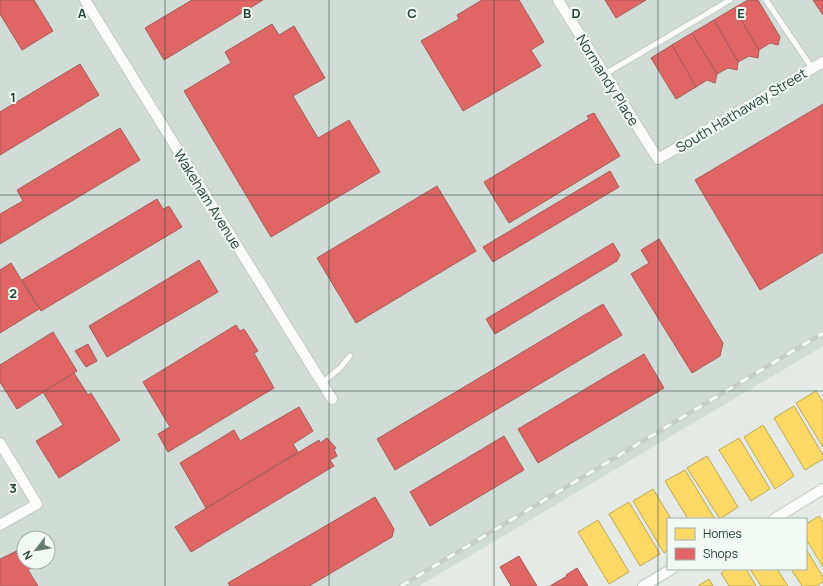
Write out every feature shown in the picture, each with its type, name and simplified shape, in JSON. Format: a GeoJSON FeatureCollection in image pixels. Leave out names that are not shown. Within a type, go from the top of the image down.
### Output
{"type":"FeatureCollection","features":[{"type":"Feature","properties":{"kind":"street","name":"Wakeham Avenue"},"geometry":{"type":"LineString","coordinates":[[85,0],[332,399]]}},
{"type":"Feature","properties":{"kind":"street","name":"Normandy Place"},"geometry":{"type":"LineString","coordinates":[[558,0],[658,159]]}},
{"type":"Feature","properties":{"kind":"street","name":"South Hathaway Street"},"geometry":{"type":"LineString","coordinates":[[658,159],[823,62]]}},
{"type":"Feature","properties":{"kind":"street"},"geometry":{"type":"LineString","coordinates":[[0,442],[37,504],[0,525]]}},
{"type":"Feature","properties":{"kind":"street"},"geometry":{"type":"LineString","coordinates":[[776,518],[823,490]]}},
{"type":"Feature","properties":{"kind":"street"},"geometry":{"type":"LineString","coordinates":[[644,586],[670,570]]}},
{"type":"Feature","properties":{"kind":"lane"},"geometry":{"type":"LineString","coordinates":[[605,74],[730,0]]}},
{"type":"Feature","properties":{"kind":"lane"},"geometry":{"type":"LineString","coordinates":[[766,0],[812,68]]}},
{"type":"Feature","properties":{"kind":"lane"},"geometry":{"type":"LineString","coordinates":[[322,383],[340,368],[350,356]]}},
{"type":"Feature","properties":{"kind":"shaded area"},"geometry":{"type":"Polygon","coordinates":[[[0,0],[823,0],[823,346],[419,586],[0,586],[0,0]]]}},
{"type":"Feature","properties":{"kind":"building: Homes"},"geometry":{"type":"Polygon","coordinates":[[[816,391],[823,402],[823,447],[796,403],[816,391]]]}},
{"type":"Feature","properties":{"kind":"building: Homes"},"geometry":{"type":"Polygon","coordinates":[[[794,406],[823,455],[823,459],[805,470],[774,418],[794,406]]]}},
{"type":"Feature","properties":{"kind":"building: Homes"},"geometry":{"type":"Polygon","coordinates":[[[763,425],[794,476],[775,489],[744,437],[763,425]]]}},
{"type":"Feature","properties":{"kind":"building: Homes"},"geometry":{"type":"Polygon","coordinates":[[[739,438],[770,489],[751,501],[719,450],[739,438]]]}},
{"type":"Feature","properties":{"kind":"building: Homes"},"geometry":{"type":"Polygon","coordinates":[[[707,456],[738,507],[719,518],[687,468],[707,456]]]}},
{"type":"Feature","properties":{"kind":"building: Homes"},"geometry":{"type":"Polygon","coordinates":[[[685,470],[714,518],[687,518],[665,481],[685,470]]]}},
{"type":"Feature","properties":{"kind":"building: Homes"},"geometry":{"type":"Polygon","coordinates":[[[653,489],[670,518],[667,518],[667,551],[664,553],[633,501],[653,489]]]}},
{"type":"Feature","properties":{"kind":"building: Homes"},"geometry":{"type":"Polygon","coordinates":[[[629,502],[660,554],[640,566],[609,514],[629,502]]]}},
{"type":"Feature","properties":{"kind":"building: Homes"},"geometry":{"type":"Polygon","coordinates":[[[819,516],[823,522],[823,567],[807,541],[807,523],[819,516]]]}},
{"type":"Feature","properties":{"kind":"building: Homes"},"geometry":{"type":"Polygon","coordinates":[[[598,520],[629,572],[609,584],[578,532],[598,520]]]}},
{"type":"Feature","properties":{"kind":"building: Homes"},"geometry":{"type":"Polygon","coordinates":[[[807,551],[823,577],[823,582],[817,586],[802,586],[792,570],[807,570],[807,551]]]}},
{"type":"Feature","properties":{"kind":"building: Homes"},"geometry":{"type":"Polygon","coordinates":[[[726,570],[747,570],[756,586],[729,586],[721,573],[726,570]]]}},
{"type":"Feature","properties":{"kind":"building: Homes"},"geometry":{"type":"Polygon","coordinates":[[[751,570],[778,570],[788,586],[761,586],[751,570]]]}},
{"type":"Feature","properties":{"kind":"building: Homes"},"geometry":{"type":"Polygon","coordinates":[[[709,579],[713,586],[698,586],[709,579]]]}},
{"type":"Feature","properties":{"kind":"building: Shops"},"geometry":{"type":"Polygon","coordinates":[[[0,0],[34,0],[53,31],[22,50],[0,14],[0,0]]]}},
{"type":"Feature","properties":{"kind":"building: Shops"},"geometry":{"type":"Polygon","coordinates":[[[192,0],[263,0],[164,60],[145,28],[192,0]]]}},
{"type":"Feature","properties":{"kind":"building: Shops"},"geometry":{"type":"Polygon","coordinates":[[[482,0],[519,0],[544,42],[531,50],[541,66],[463,111],[421,41],[459,19],[457,15],[482,0]]]}},
{"type":"Feature","properties":{"kind":"building: Shops"},"geometry":{"type":"Polygon","coordinates":[[[605,0],[646,0],[616,18],[605,0]]]}},
{"type":"Feature","properties":{"kind":"building: Shops"},"geometry":{"type":"Polygon","coordinates":[[[748,0],[758,0],[780,37],[778,45],[770,43],[759,50],[734,8],[748,0]]]}},
{"type":"Feature","properties":{"kind":"building: Shops"},"geometry":{"type":"Polygon","coordinates":[[[813,0],[823,0],[823,15],[813,0]]]}},
{"type":"Feature","properties":{"kind":"building: Shops"},"geometry":{"type":"Polygon","coordinates":[[[734,8],[759,50],[758,58],[749,56],[738,62],[714,20],[734,8]]]}},
{"type":"Feature","properties":{"kind":"building: Shops"},"geometry":{"type":"Polygon","coordinates":[[[714,20],[738,62],[737,70],[728,68],[717,74],[692,33],[714,20]]]}},
{"type":"Feature","properties":{"kind":"building: Shops"},"geometry":{"type":"Polygon","coordinates":[[[272,24],[279,35],[294,26],[325,78],[293,96],[318,138],[349,120],[380,172],[271,237],[184,91],[231,63],[225,52],[272,24]]]}},
{"type":"Feature","properties":{"kind":"building: Shops"},"geometry":{"type":"Polygon","coordinates":[[[692,33],[717,74],[715,83],[707,80],[696,87],[672,45],[692,33]]]}},
{"type":"Feature","properties":{"kind":"building: Shops"},"geometry":{"type":"Polygon","coordinates":[[[672,45],[696,87],[676,99],[651,58],[672,45]]]}},
{"type":"Feature","properties":{"kind":"building: Shops"},"geometry":{"type":"Polygon","coordinates":[[[80,64],[99,95],[0,155],[0,112],[80,64]]]}},
{"type":"Feature","properties":{"kind":"building: Shops"},"geometry":{"type":"Polygon","coordinates":[[[823,104],[823,252],[760,290],[695,180],[823,104]]]}},
{"type":"Feature","properties":{"kind":"building: Shops"},"geometry":{"type":"Polygon","coordinates":[[[594,113],[620,156],[509,223],[484,182],[589,119],[587,116],[594,113]]]}},
{"type":"Feature","properties":{"kind":"building: Shops"},"geometry":{"type":"Polygon","coordinates":[[[120,128],[140,160],[0,244],[0,214],[23,201],[17,190],[120,128]]]}},
{"type":"Feature","properties":{"kind":"building: Shops"},"geometry":{"type":"Polygon","coordinates":[[[610,171],[619,187],[493,262],[483,247],[610,171]]]}},
{"type":"Feature","properties":{"kind":"building: Shops"},"geometry":{"type":"Polygon","coordinates":[[[437,186],[476,251],[356,323],[317,258],[437,186]]]}},
{"type":"Feature","properties":{"kind":"building: Shops"},"geometry":{"type":"Polygon","coordinates":[[[157,199],[163,209],[169,206],[182,227],[41,311],[22,280],[157,199]]]}},
{"type":"Feature","properties":{"kind":"building: Shops"},"geometry":{"type":"Polygon","coordinates":[[[659,239],[723,343],[720,356],[692,373],[631,274],[649,263],[641,250],[659,239]]]}},
{"type":"Feature","properties":{"kind":"building: Shops"},"geometry":{"type":"Polygon","coordinates":[[[613,243],[620,255],[617,261],[495,334],[486,319],[613,243]]]}},
{"type":"Feature","properties":{"kind":"building: Shops"},"geometry":{"type":"Polygon","coordinates":[[[199,260],[218,292],[107,357],[89,326],[199,260]]]}},
{"type":"Feature","properties":{"kind":"building: Shops"},"geometry":{"type":"Polygon","coordinates":[[[11,263],[39,309],[0,333],[0,270],[11,263]]]}},
{"type":"Feature","properties":{"kind":"building: Shops"},"geometry":{"type":"Polygon","coordinates":[[[603,304],[622,335],[395,470],[377,439],[603,304]]]}},
{"type":"Feature","properties":{"kind":"building: Shops"},"geometry":{"type":"Polygon","coordinates":[[[236,325],[240,331],[244,329],[258,351],[254,353],[274,388],[168,452],[158,434],[170,427],[143,382],[236,325]]]}},
{"type":"Feature","properties":{"kind":"building: Shops"},"geometry":{"type":"Polygon","coordinates":[[[53,332],[77,371],[17,409],[0,382],[0,365],[53,332]]]}},
{"type":"Feature","properties":{"kind":"building: Shops"},"geometry":{"type":"Polygon","coordinates":[[[88,344],[97,361],[86,367],[75,351],[88,344]]]}},
{"type":"Feature","properties":{"kind":"building: Shops"},"geometry":{"type":"Polygon","coordinates":[[[644,354],[664,388],[538,463],[518,429],[644,354]]]}},
{"type":"Feature","properties":{"kind":"building: Shops"},"geometry":{"type":"Polygon","coordinates":[[[74,373],[88,395],[91,393],[120,440],[59,478],[36,441],[63,425],[43,392],[74,373]]]}},
{"type":"Feature","properties":{"kind":"building: Shops"},"geometry":{"type":"Polygon","coordinates":[[[299,407],[313,431],[293,444],[298,452],[206,508],[180,463],[234,430],[240,441],[299,407]]]}},
{"type":"Feature","properties":{"kind":"building: Shops"},"geometry":{"type":"Polygon","coordinates":[[[504,436],[524,470],[430,526],[410,492],[504,436]]]}},
{"type":"Feature","properties":{"kind":"building: Shops"},"geometry":{"type":"Polygon","coordinates":[[[327,438],[336,448],[334,449],[337,456],[330,460],[334,466],[191,552],[175,527],[319,440],[320,443],[327,438]]]}},
{"type":"Feature","properties":{"kind":"building: Shops"},"geometry":{"type":"Polygon","coordinates":[[[375,497],[394,529],[392,537],[309,586],[230,586],[228,583],[375,497]]]}},
{"type":"Feature","properties":{"kind":"building: Shops"},"geometry":{"type":"Polygon","coordinates":[[[16,551],[16,570],[28,570],[38,586],[0,586],[0,559],[16,551]]]}},
{"type":"Feature","properties":{"kind":"building: Shops"},"geometry":{"type":"Polygon","coordinates":[[[519,556],[537,586],[511,586],[500,567],[519,556]]]}},
{"type":"Feature","properties":{"kind":"building: Shops"},"geometry":{"type":"Polygon","coordinates":[[[577,568],[588,586],[550,586],[567,576],[566,575],[577,568]]]}},
{"type":"Feature","properties":{"kind":"railway"},"geometry":{"type":"LineString","coordinates":[[401,586],[823,333]]}}]}
